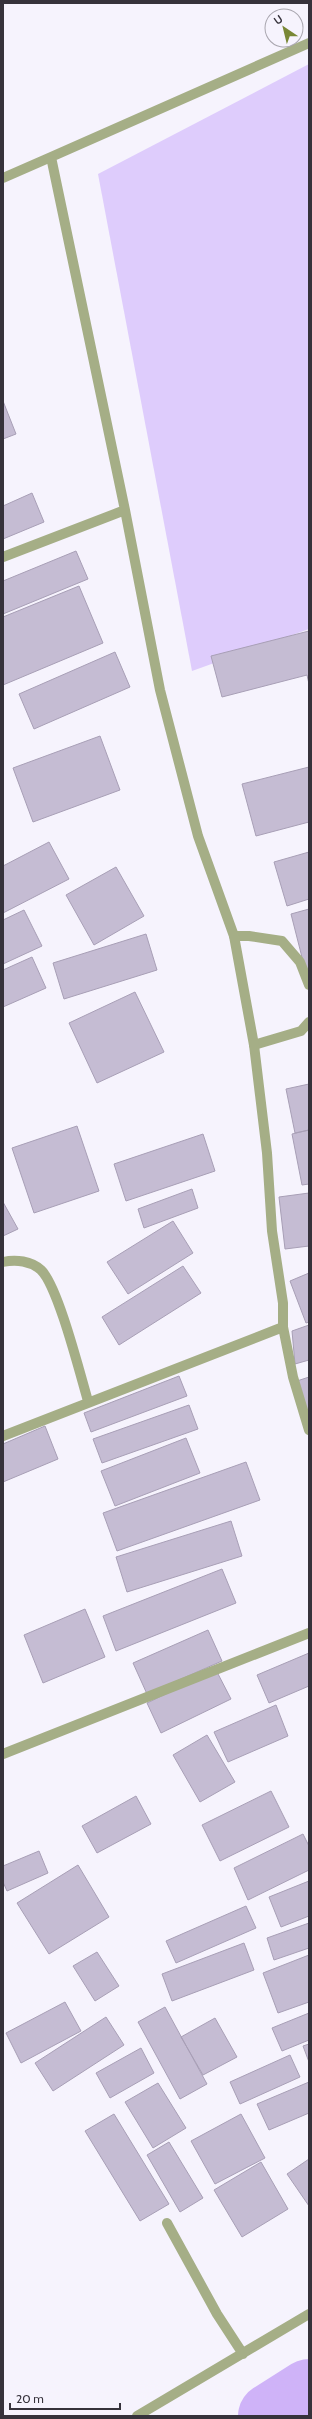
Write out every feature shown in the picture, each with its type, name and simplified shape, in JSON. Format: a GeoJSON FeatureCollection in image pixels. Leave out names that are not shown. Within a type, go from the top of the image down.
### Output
{"type":"FeatureCollection","features":[{"type":"Feature","properties":{"kind":"street"},"geometry":{"type":"LineString","coordinates":[[3,178],[309,43]]}},
{"type":"Feature","properties":{"kind":"street"},"geometry":{"type":"LineString","coordinates":[[51,157],[125,510],[160,690],[198,836],[234,936],[254,1045],[267,1153],[272,1231],[283,1303],[283,1327],[293,1377],[309,1430]]}},
{"type":"Feature","properties":{"kind":"street"},"geometry":{"type":"LineString","coordinates":[[3,557],[125,510]]}},
{"type":"Feature","properties":{"kind":"street"},"geometry":{"type":"LineString","coordinates":[[234,936],[249,936],[282,941],[300,962],[309,985]]}},
{"type":"Feature","properties":{"kind":"street"},"geometry":{"type":"LineString","coordinates":[[254,1045],[301,1031],[309,1022]]}},
{"type":"Feature","properties":{"kind":"street"},"geometry":{"type":"LineString","coordinates":[[3,1262],[25,1261],[41,1270],[52,1287],[88,1401]]}},
{"type":"Feature","properties":{"kind":"street"},"geometry":{"type":"LineString","coordinates":[[3,1436],[88,1401],[283,1327]]}},
{"type":"Feature","properties":{"kind":"street"},"geometry":{"type":"LineString","coordinates":[[3,1754],[309,1633]]}},
{"type":"Feature","properties":{"kind":"street"},"geometry":{"type":"LineString","coordinates":[[166,2223],[217,2314],[243,2354]]}},
{"type":"Feature","properties":{"kind":"street"},"geometry":{"type":"LineString","coordinates":[[137,2416],[309,2314]]}},
{"type":"Feature","properties":{"kind":"shaded area"},"geometry":{"type":"Polygon","coordinates":[[[309,64],[309,629],[192,671],[98,174],[309,64]]]}},
{"type":"Feature","properties":{"kind":"building"},"geometry":{"type":"Polygon","coordinates":[[[3,401],[16,434],[3,439],[3,401]]]}},
{"type":"Feature","properties":{"kind":"building"},"geometry":{"type":"Polygon","coordinates":[[[32,493],[44,522],[3,539],[3,506],[32,493]]]}},
{"type":"Feature","properties":{"kind":"building"},"geometry":{"type":"Polygon","coordinates":[[[76,551],[88,579],[3,614],[3,581],[76,551]]]}},
{"type":"Feature","properties":{"kind":"building"},"geometry":{"type":"Polygon","coordinates":[[[79,586],[103,643],[3,685],[3,617],[79,586]]]}},
{"type":"Feature","properties":{"kind":"building"},"geometry":{"type":"Polygon","coordinates":[[[309,631],[309,684],[307,675],[222,697],[211,656],[309,631]]]}},
{"type":"Feature","properties":{"kind":"building"},"geometry":{"type":"Polygon","coordinates":[[[115,652],[130,687],[34,729],[19,694],[115,652]]]}},
{"type":"Feature","properties":{"kind":"building"},"geometry":{"type":"Polygon","coordinates":[[[100,736],[120,790],[33,822],[13,768],[100,736]]]}},
{"type":"Feature","properties":{"kind":"building"},"geometry":{"type":"Polygon","coordinates":[[[309,767],[309,822],[256,836],[242,784],[309,767]]]}},
{"type":"Feature","properties":{"kind":"building"},"geometry":{"type":"Polygon","coordinates":[[[49,842],[69,879],[3,913],[3,866],[49,842]]]}},
{"type":"Feature","properties":{"kind":"building"},"geometry":{"type":"Polygon","coordinates":[[[309,852],[309,899],[287,906],[274,862],[309,852]]]}},
{"type":"Feature","properties":{"kind":"building"},"geometry":{"type":"Polygon","coordinates":[[[116,867],[144,916],[94,945],[66,895],[116,867]]]}},
{"type":"Feature","properties":{"kind":"building"},"geometry":{"type":"Polygon","coordinates":[[[309,909],[309,972],[306,973],[291,914],[309,909]]]}},
{"type":"Feature","properties":{"kind":"building"},"geometry":{"type":"Polygon","coordinates":[[[24,910],[42,946],[3,964],[3,920],[24,910]]]}},
{"type":"Feature","properties":{"kind":"building"},"geometry":{"type":"Polygon","coordinates":[[[146,934],[157,970],[64,999],[53,963],[146,934]]]}},
{"type":"Feature","properties":{"kind":"building"},"geometry":{"type":"Polygon","coordinates":[[[32,957],[46,988],[3,1007],[3,970],[32,957]]]}},
{"type":"Feature","properties":{"kind":"building"},"geometry":{"type":"Polygon","coordinates":[[[135,992],[164,1052],[97,1083],[69,1023],[135,992]]]}},
{"type":"Feature","properties":{"kind":"building"},"geometry":{"type":"Polygon","coordinates":[[[309,1084],[309,1130],[295,1133],[286,1089],[309,1084]]]}},
{"type":"Feature","properties":{"kind":"building"},"geometry":{"type":"Polygon","coordinates":[[[77,1126],[99,1191],[34,1213],[12,1148],[77,1126]]]}},
{"type":"Feature","properties":{"kind":"building"},"geometry":{"type":"Polygon","coordinates":[[[309,1130],[309,1184],[302,1185],[292,1134],[309,1130]]]}},
{"type":"Feature","properties":{"kind":"building"},"geometry":{"type":"Polygon","coordinates":[[[203,1134],[215,1171],[126,1201],[114,1164],[203,1134]]]}},
{"type":"Feature","properties":{"kind":"building"},"geometry":{"type":"Polygon","coordinates":[[[192,1189],[198,1208],[144,1228],[138,1209],[192,1189]]]}},
{"type":"Feature","properties":{"kind":"building"},"geometry":{"type":"Polygon","coordinates":[[[309,1193],[309,1246],[285,1249],[279,1197],[309,1193]]]}},
{"type":"Feature","properties":{"kind":"building"},"geometry":{"type":"Polygon","coordinates":[[[3,1202],[18,1229],[3,1236],[3,1202]]]}},
{"type":"Feature","properties":{"kind":"building"},"geometry":{"type":"Polygon","coordinates":[[[173,1221],[193,1253],[128,1294],[107,1262],[173,1221]]]}},
{"type":"Feature","properties":{"kind":"building"},"geometry":{"type":"Polygon","coordinates":[[[183,1266],[201,1293],[119,1345],[102,1317],[183,1266]]]}},
{"type":"Feature","properties":{"kind":"building"},"geometry":{"type":"Polygon","coordinates":[[[309,1273],[309,1322],[306,1323],[290,1281],[309,1273]]]}},
{"type":"Feature","properties":{"kind":"building"},"geometry":{"type":"Polygon","coordinates":[[[309,1325],[309,1360],[295,1364],[292,1331],[309,1325]]]}},
{"type":"Feature","properties":{"kind":"building"},"geometry":{"type":"Polygon","coordinates":[[[179,1376],[187,1396],[91,1432],[84,1413],[179,1376]]]}},
{"type":"Feature","properties":{"kind":"building"},"geometry":{"type":"Polygon","coordinates":[[[309,1377],[309,1417],[297,1381],[309,1377]]]}},
{"type":"Feature","properties":{"kind":"building"},"geometry":{"type":"Polygon","coordinates":[[[189,1405],[198,1429],[102,1463],[93,1439],[189,1405]]]}},
{"type":"Feature","properties":{"kind":"building"},"geometry":{"type":"Polygon","coordinates":[[[45,1426],[58,1459],[3,1482],[3,1444],[45,1426]]]}},
{"type":"Feature","properties":{"kind":"building"},"geometry":{"type":"Polygon","coordinates":[[[186,1438],[200,1473],[115,1506],[101,1471],[186,1438]]]}},
{"type":"Feature","properties":{"kind":"building"},"geometry":{"type":"Polygon","coordinates":[[[246,1462],[260,1500],[117,1551],[103,1513],[246,1462]]]}},
{"type":"Feature","properties":{"kind":"building"},"geometry":{"type":"Polygon","coordinates":[[[231,1521],[242,1556],[127,1592],[116,1557],[231,1521]]]}},
{"type":"Feature","properties":{"kind":"building"},"geometry":{"type":"Polygon","coordinates":[[[222,1569],[236,1603],[116,1651],[103,1616],[222,1569]]]}},
{"type":"Feature","properties":{"kind":"building"},"geometry":{"type":"Polygon","coordinates":[[[85,1609],[105,1657],[43,1683],[24,1635],[85,1609]]]}},
{"type":"Feature","properties":{"kind":"building"},"geometry":{"type":"Polygon","coordinates":[[[208,1630],[222,1661],[147,1694],[133,1663],[208,1630]]]}},
{"type":"Feature","properties":{"kind":"building"},"geometry":{"type":"Polygon","coordinates":[[[309,1653],[309,1686],[269,1703],[257,1675],[309,1653]]]}},
{"type":"Feature","properties":{"kind":"building"},"geometry":{"type":"Polygon","coordinates":[[[216,1670],[231,1699],[161,1733],[147,1703],[216,1670]]]}},
{"type":"Feature","properties":{"kind":"building"},"geometry":{"type":"Polygon","coordinates":[[[276,1705],[288,1736],[228,1762],[214,1732],[276,1705]]]}},
{"type":"Feature","properties":{"kind":"building"},"geometry":{"type":"Polygon","coordinates":[[[207,1735],[235,1782],[200,1802],[173,1755],[207,1735]]]}},
{"type":"Feature","properties":{"kind":"building"},"geometry":{"type":"Polygon","coordinates":[[[271,1791],[289,1827],[220,1861],[202,1825],[271,1791]]]}},
{"type":"Feature","properties":{"kind":"building"},"geometry":{"type":"Polygon","coordinates":[[[136,1796],[151,1824],[97,1853],[82,1826],[136,1796]]]}},
{"type":"Feature","properties":{"kind":"building"},"geometry":{"type":"Polygon","coordinates":[[[303,1834],[309,1846],[309,1870],[248,1900],[234,1868],[303,1834]]]}},
{"type":"Feature","properties":{"kind":"building"},"geometry":{"type":"Polygon","coordinates":[[[39,1851],[48,1873],[7,1891],[3,1882],[3,1866],[39,1851]]]}},
{"type":"Feature","properties":{"kind":"building"},"geometry":{"type":"Polygon","coordinates":[[[78,1865],[109,1917],[49,1954],[17,1903],[78,1865]]]}},
{"type":"Feature","properties":{"kind":"building"},"geometry":{"type":"Polygon","coordinates":[[[309,1881],[309,1916],[281,1927],[269,1897],[309,1881]]]}},
{"type":"Feature","properties":{"kind":"building"},"geometry":{"type":"Polygon","coordinates":[[[246,1906],[256,1928],[176,1963],[166,1941],[246,1906]]]}},
{"type":"Feature","properties":{"kind":"building"},"geometry":{"type":"Polygon","coordinates":[[[309,1923],[309,1948],[274,1960],[267,1938],[309,1923]]]}},
{"type":"Feature","properties":{"kind":"building"},"geometry":{"type":"Polygon","coordinates":[[[244,1943],[254,1970],[172,2001],[162,1974],[244,1943]]]}},
{"type":"Feature","properties":{"kind":"building"},"geometry":{"type":"Polygon","coordinates":[[[97,1952],[119,1986],[95,2001],[73,1966],[97,1952]]]}},
{"type":"Feature","properties":{"kind":"building"},"geometry":{"type":"Polygon","coordinates":[[[309,1955],[309,2002],[278,2013],[263,1973],[309,1955]]]}},
{"type":"Feature","properties":{"kind":"building"},"geometry":{"type":"Polygon","coordinates":[[[65,2002],[81,2031],[21,2063],[6,2033],[65,2002]]]}},
{"type":"Feature","properties":{"kind":"building"},"geometry":{"type":"Polygon","coordinates":[[[165,2007],[207,2084],[180,2099],[138,2022],[165,2007]]]}},
{"type":"Feature","properties":{"kind":"building"},"geometry":{"type":"Polygon","coordinates":[[[309,2013],[309,2040],[282,2051],[272,2028],[309,2013]]]}},
{"type":"Feature","properties":{"kind":"building"},"geometry":{"type":"Polygon","coordinates":[[[106,2017],[124,2045],[53,2091],[35,2063],[106,2017]]]}},
{"type":"Feature","properties":{"kind":"building"},"geometry":{"type":"Polygon","coordinates":[[[215,2018],[237,2057],[203,2075],[181,2037],[215,2018]]]}},
{"type":"Feature","properties":{"kind":"building"},"geometry":{"type":"Polygon","coordinates":[[[309,2044],[309,2062],[303,2046],[309,2044]]]}},
{"type":"Feature","properties":{"kind":"building"},"geometry":{"type":"Polygon","coordinates":[[[141,2048],[154,2073],[110,2098],[96,2073],[141,2048]]]}},
{"type":"Feature","properties":{"kind":"building"},"geometry":{"type":"Polygon","coordinates":[[[290,2055],[300,2077],[240,2104],[230,2082],[290,2055]]]}},
{"type":"Feature","properties":{"kind":"building"},"geometry":{"type":"Polygon","coordinates":[[[309,2082],[309,2113],[269,2130],[257,2104],[309,2082]]]}},
{"type":"Feature","properties":{"kind":"building"},"geometry":{"type":"Polygon","coordinates":[[[158,2083],[186,2128],[153,2148],[125,2102],[158,2083]]]}},
{"type":"Feature","properties":{"kind":"building"},"geometry":{"type":"Polygon","coordinates":[[[114,2114],[169,2204],[140,2221],[85,2131],[114,2114]]]}},
{"type":"Feature","properties":{"kind":"building"},"geometry":{"type":"Polygon","coordinates":[[[241,2114],[265,2158],[215,2184],[191,2141],[241,2114]]]}},
{"type":"Feature","properties":{"kind":"building"},"geometry":{"type":"Polygon","coordinates":[[[169,2142],[203,2198],[180,2212],[147,2155],[169,2142]]]}},
{"type":"Feature","properties":{"kind":"building"},"geometry":{"type":"Polygon","coordinates":[[[309,2159],[309,2206],[287,2174],[309,2159]]]}},
{"type":"Feature","properties":{"kind":"building"},"geometry":{"type":"Polygon","coordinates":[[[261,2162],[288,2209],[242,2237],[214,2190],[261,2162]]]}},
{"type":"Feature","properties":{"kind":"waterway"},"geometry":{"type":"LineString","coordinates":[[271,2416],[309,2392]]}}]}
